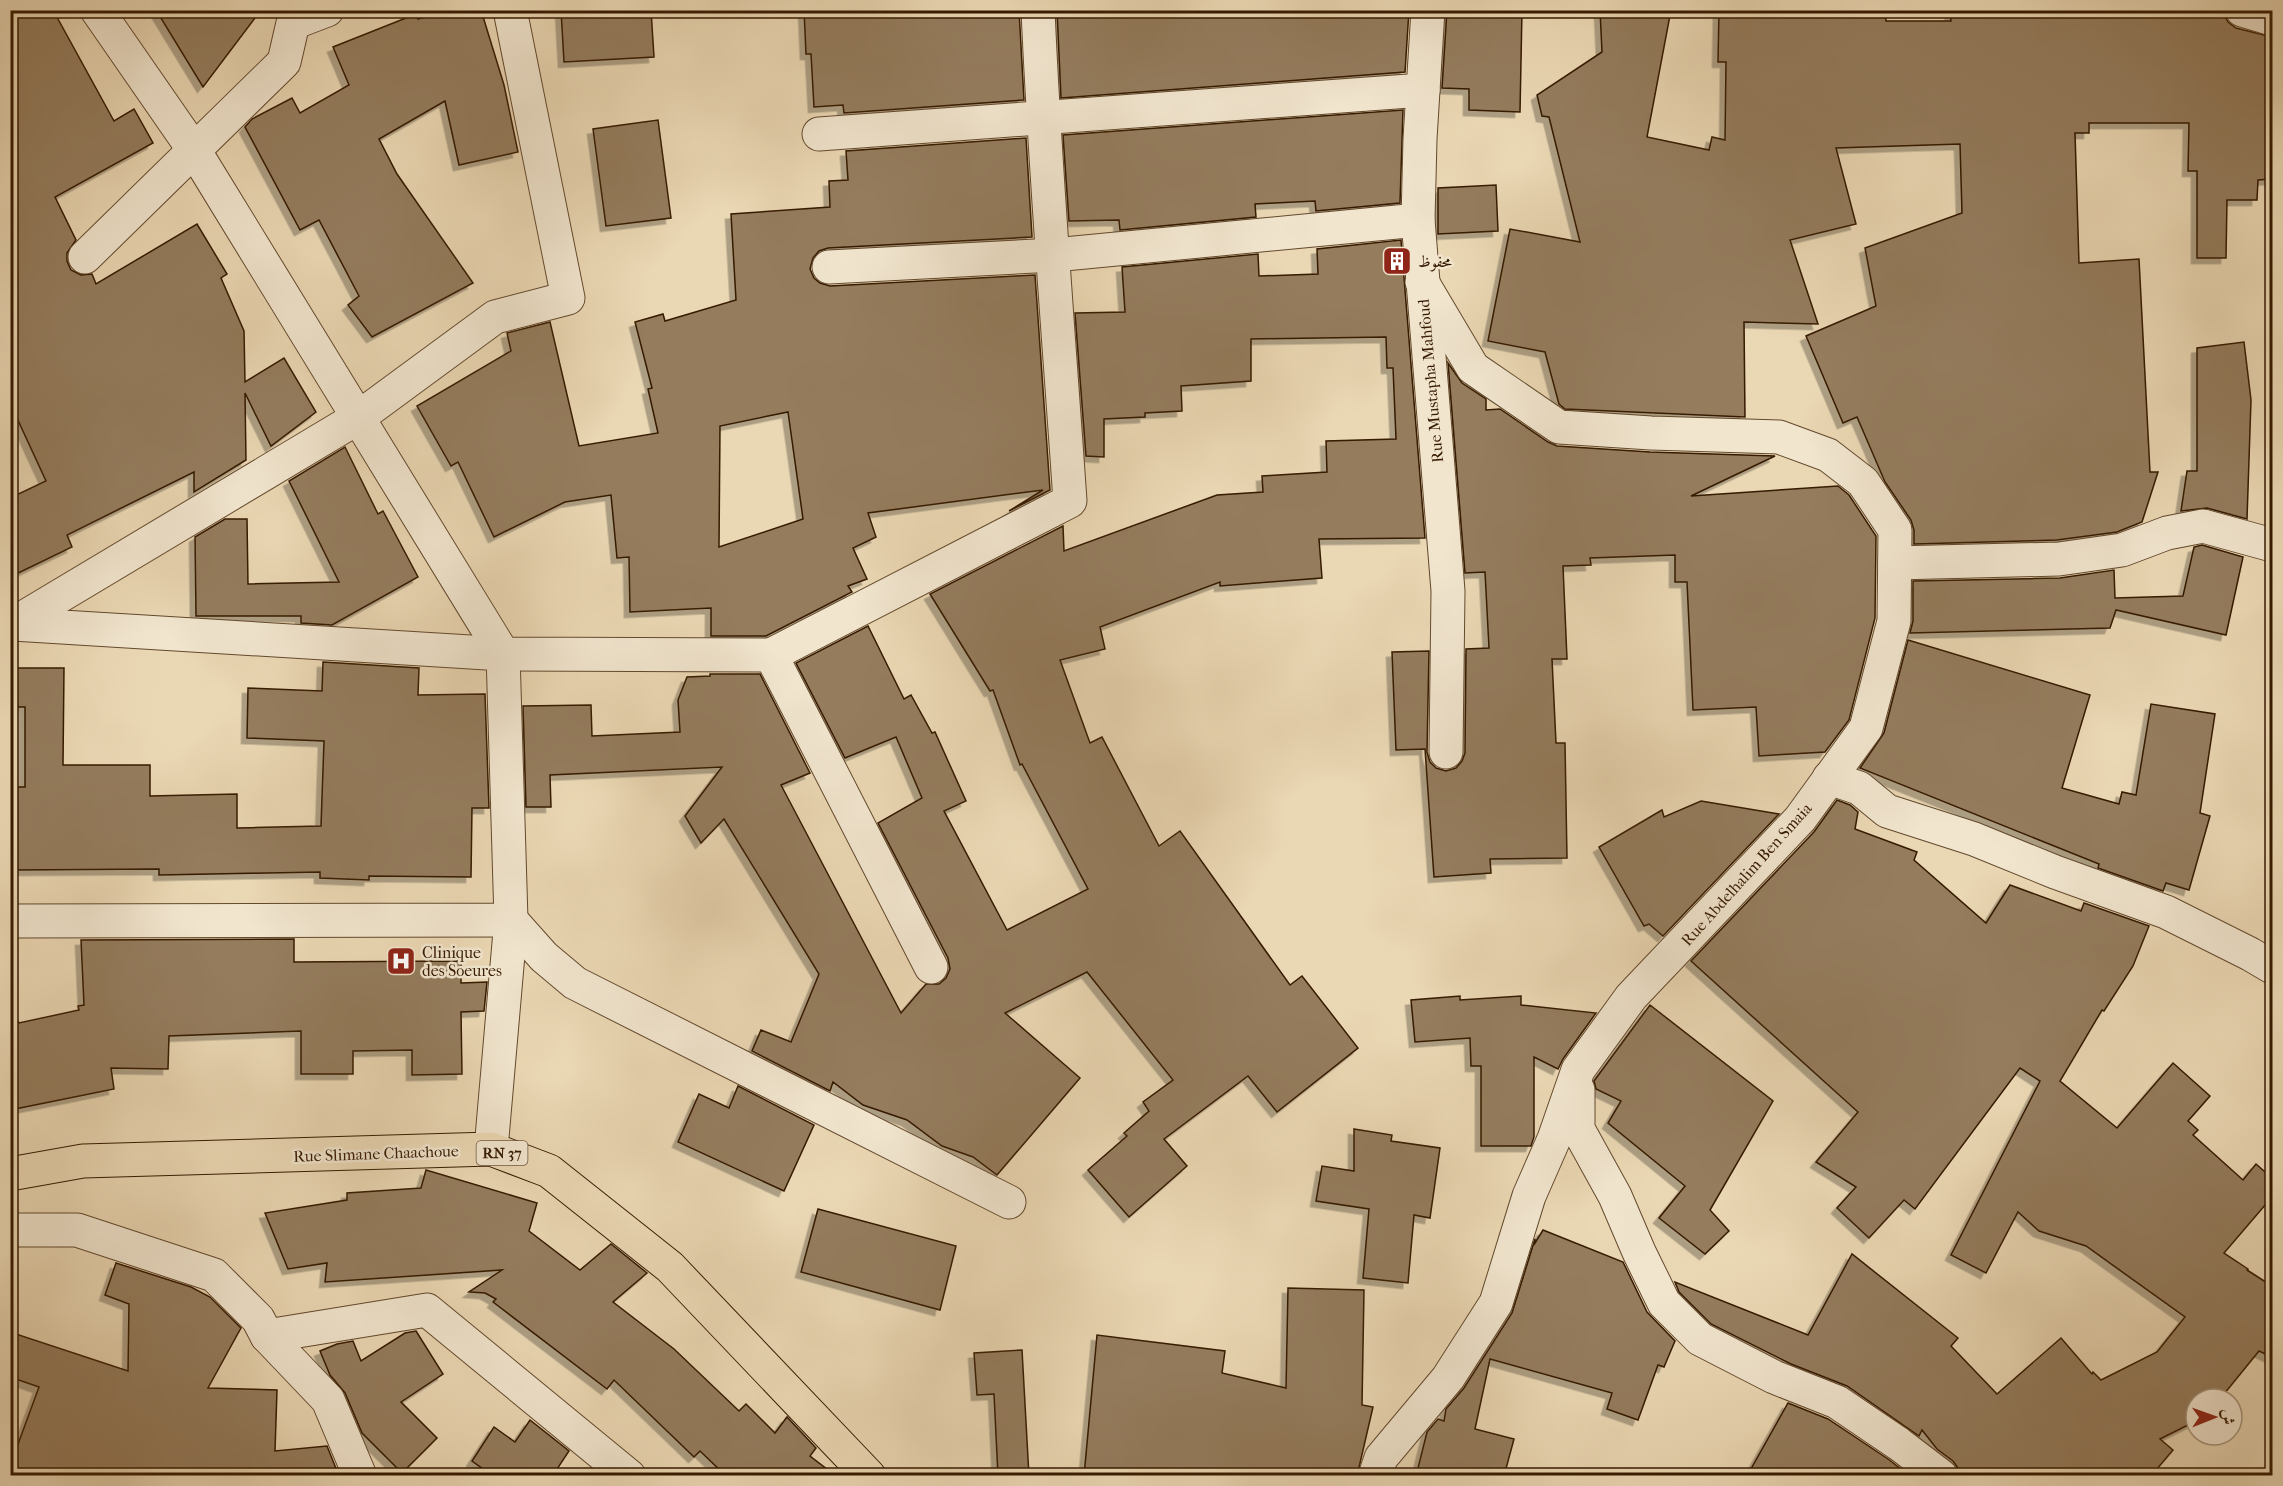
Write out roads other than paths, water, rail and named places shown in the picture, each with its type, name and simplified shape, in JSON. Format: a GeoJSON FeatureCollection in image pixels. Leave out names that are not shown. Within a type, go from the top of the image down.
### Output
{"type":"FeatureCollection","features":[{"type":"Feature","properties":{"kind":"main road","name":"Rue Slimane Chaachoue"},"geometry":{"type":"LineString","coordinates":[[10,1174],[83,1161],[491,1149],[549,1171],[670,1267],[869,1476]]}},
{"type":"Feature","properties":{"kind":"street"},"geometry":{"type":"LineString","coordinates":[[97,10],[194,150],[503,654],[511,920],[491,1149]]}},
{"type":"Feature","properties":{"kind":"street"},"geometry":{"type":"LineString","coordinates":[[85,257],[284,62],[293,24],[327,10]]}},
{"type":"Feature","properties":{"kind":"street"},"geometry":{"type":"LineString","coordinates":[[12,624],[359,417],[495,317],[568,298],[510,10]]}},
{"type":"Feature","properties":{"kind":"street"},"geometry":{"type":"LineString","coordinates":[[12,624],[503,654],[771,655],[1070,501],[1054,255],[1042,117],[1038,10]]}},
{"type":"Feature","properties":{"kind":"street","name":"Rue Mustapha Mahfoud"},"geometry":{"type":"LineString","coordinates":[[1428,10],[1418,220],[1448,591],[1446,752]]}},
{"type":"Feature","properties":{"kind":"street"},"geometry":{"type":"LineString","coordinates":[[2242,10],[2272,19]]}},
{"type":"Feature","properties":{"kind":"street"},"geometry":{"type":"LineString","coordinates":[[819,134],[1423,90]]}},
{"type":"Feature","properties":{"kind":"street"},"geometry":{"type":"LineString","coordinates":[[829,267],[1054,255],[1418,220]]}},
{"type":"Feature","properties":{"kind":"street","name":"Rue Abdelhalim Ben Smaia"},"geometry":{"type":"LineString","coordinates":[[1375,1476],[1381,1458],[1448,1378],[1496,1303],[1529,1196],[1554,1139],[1578,1070],[1631,997],[1800,819],[1866,728],[1894,621],[1895,530],[1863,482],[1828,455],[1779,437],[1651,434],[1559,427],[1473,368],[1422,282]]}},
{"type":"Feature","properties":{"kind":"street"},"geometry":{"type":"LineString","coordinates":[[1895,562],[2059,559],[2122,550],[2168,533],[2203,526],[2272,545]]}},
{"type":"Feature","properties":{"kind":"street"},"geometry":{"type":"LineString","coordinates":[[771,655],[931,968]]}},
{"type":"Feature","properties":{"kind":"street"},"geometry":{"type":"LineString","coordinates":[[1829,778],[1859,788],[1887,811],[1974,839],[2055,872],[2166,912],[2250,954],[2272,968]]}},
{"type":"Feature","properties":{"kind":"street"},"geometry":{"type":"LineString","coordinates":[[11,921],[511,920],[544,957],[575,983],[1009,1202]]}},
{"type":"Feature","properties":{"kind":"street"},"geometry":{"type":"LineString","coordinates":[[1578,1070],[1578,1130],[1615,1196],[1638,1252],[1664,1303],[1700,1339],[1774,1377],[1837,1402],[1941,1476]]}},
{"type":"Feature","properties":{"kind":"street"},"geometry":{"type":"LineString","coordinates":[[10,1230],[77,1230],[214,1275],[258,1318],[267,1336],[328,1400],[360,1476]]}},
{"type":"Feature","properties":{"kind":"street"},"geometry":{"type":"LineString","coordinates":[[267,1336],[427,1310],[629,1476]]}},
{"type":"Feature","properties":{"kind":"place","name":"محفوظ"},"geometry":{"type":"Point","coordinates":[1397,261]}},
{"type":"Feature","properties":{"kind":"place","name":"Clinique des Soeures"},"geometry":{"type":"Point","coordinates":[401,961]}}]}
